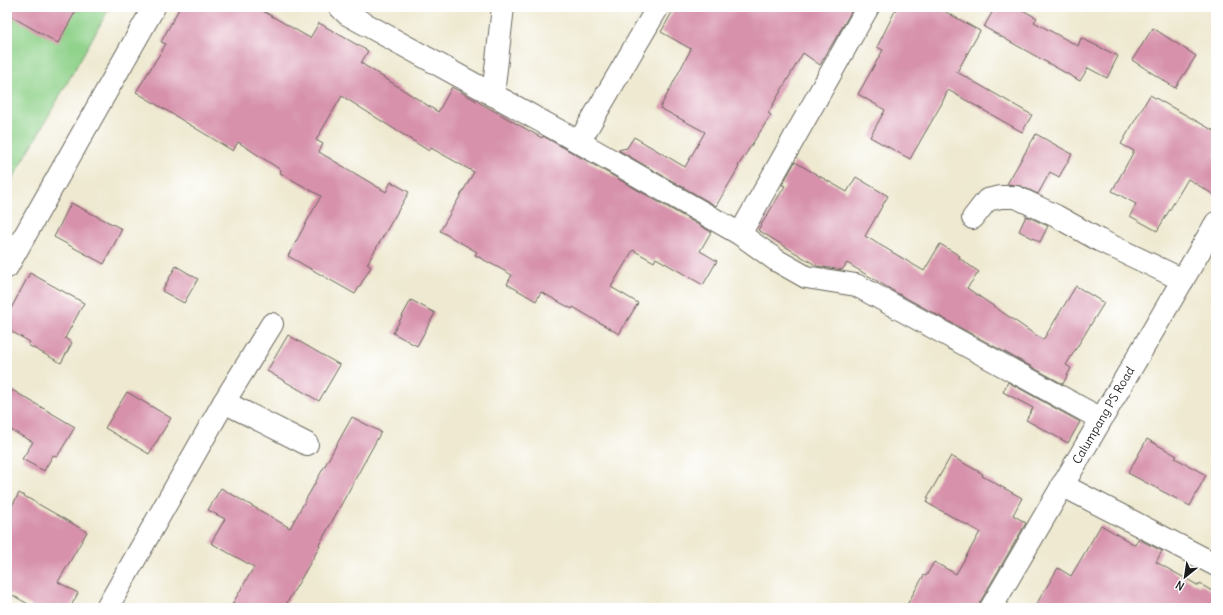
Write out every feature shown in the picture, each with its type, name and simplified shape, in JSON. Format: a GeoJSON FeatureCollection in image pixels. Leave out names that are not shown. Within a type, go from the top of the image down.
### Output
{"type":"FeatureCollection","features":[{"type":"Feature","properties":{"kind":"street"},"geometry":{"type":"LineString","coordinates":[[7,267],[154,7]]}},
{"type":"Feature","properties":{"kind":"street"},"geometry":{"type":"LineString","coordinates":[[340,7],[347,14],[579,142],[740,234],[776,260],[806,277],[856,285],[1101,419]]}},
{"type":"Feature","properties":{"kind":"street"},"geometry":{"type":"LineString","coordinates":[[493,95],[504,7]]}},
{"type":"Feature","properties":{"kind":"street"},"geometry":{"type":"LineString","coordinates":[[579,142],[658,7]]}},
{"type":"Feature","properties":{"kind":"street"},"geometry":{"type":"LineString","coordinates":[[740,234],[868,7]]}},
{"type":"Feature","properties":{"kind":"street"},"geometry":{"type":"LineString","coordinates":[[973,218],[987,200],[1001,197],[1016,197],[1183,280]]}},
{"type":"Feature","properties":{"kind":"street","name":"Calumpang PS Road"},"geometry":{"type":"LineString","coordinates":[[990,608],[1216,223]]}},
{"type":"Feature","properties":{"kind":"street"},"geometry":{"type":"LineString","coordinates":[[107,608],[224,402],[272,324]]}},
{"type":"Feature","properties":{"kind":"street"},"geometry":{"type":"LineString","coordinates":[[224,402],[307,444]]}},
{"type":"Feature","properties":{"kind":"street"},"geometry":{"type":"LineString","coordinates":[[1062,485],[1216,565]]}},
{"type":"Feature","properties":{"kind":"green space"},"geometry":{"type":"Polygon","coordinates":[[[7,7],[110,7],[7,189],[7,7]]]}},
{"type":"Feature","properties":{"kind":"building"},"geometry":{"type":"Polygon","coordinates":[[[7,7],[78,7],[58,43],[7,14],[7,7]]]}},
{"type":"Feature","properties":{"kind":"building"},"geometry":{"type":"Polygon","coordinates":[[[180,7],[256,7],[310,38],[319,23],[368,51],[361,63],[438,112],[452,87],[542,138],[543,136],[711,232],[700,251],[717,261],[703,285],[656,258],[654,262],[633,250],[611,287],[638,303],[619,334],[573,307],[572,309],[541,292],[536,301],[507,284],[512,275],[475,255],[477,252],[440,231],[474,172],[431,148],[429,151],[342,96],[316,140],[323,144],[319,152],[386,192],[391,182],[409,192],[367,264],[371,267],[355,294],[288,256],[321,196],[280,173],[281,170],[238,142],[233,151],[136,92],[166,44],[161,42],[180,7]]]}},
{"type":"Feature","properties":{"kind":"building"},"geometry":{"type":"Polygon","coordinates":[[[675,7],[854,7],[820,65],[803,53],[768,113],[771,115],[738,166],[739,167],[716,206],[618,150],[627,148],[634,137],[685,167],[705,132],[660,108],[691,49],[661,32],[675,7]]]}},
{"type":"Feature","properties":{"kind":"building"},"geometry":{"type":"Polygon","coordinates":[[[897,7],[937,7],[980,31],[957,72],[1032,115],[1022,132],[948,90],[910,159],[870,137],[885,110],[858,94],[883,50],[877,47],[897,7]]]}},
{"type":"Feature","properties":{"kind":"building"},"geometry":{"type":"Polygon","coordinates":[[[995,7],[1017,7],[1037,18],[1034,22],[1078,46],[1081,38],[1118,56],[1107,78],[1088,68],[1080,81],[984,27],[995,7]]]}},
{"type":"Feature","properties":{"kind":"building"},"geometry":{"type":"Polygon","coordinates":[[[1153,28],[1196,56],[1175,88],[1132,60],[1153,28]]]}},
{"type":"Feature","properties":{"kind":"building"},"geometry":{"type":"Polygon","coordinates":[[[1150,95],[1216,132],[1216,196],[1188,179],[1157,231],[1130,216],[1136,204],[1112,191],[1134,151],[1121,144],[1150,95]]]}},
{"type":"Feature","properties":{"kind":"building"},"geometry":{"type":"Polygon","coordinates":[[[1036,134],[1072,154],[1059,177],[1050,172],[1038,194],[1021,186],[1007,184],[1036,134]]]}},
{"type":"Feature","properties":{"kind":"building"},"geometry":{"type":"Polygon","coordinates":[[[795,162],[847,192],[856,177],[888,196],[865,236],[924,271],[940,244],[960,256],[959,258],[979,272],[967,288],[1043,340],[1076,286],[1104,303],[1066,365],[1071,368],[1063,384],[897,293],[847,263],[842,270],[817,266],[758,230],[785,186],[782,185],[795,162]]]}},
{"type":"Feature","properties":{"kind":"building"},"geometry":{"type":"Polygon","coordinates":[[[71,203],[122,229],[104,264],[54,237],[71,203]]]}},
{"type":"Feature","properties":{"kind":"building"},"geometry":{"type":"Polygon","coordinates":[[[1026,216],[1048,226],[1040,242],[1019,231],[1026,216]]]}},
{"type":"Feature","properties":{"kind":"building"},"geometry":{"type":"Polygon","coordinates":[[[176,266],[198,279],[184,303],[162,291],[176,266]]]}},
{"type":"Feature","properties":{"kind":"building"},"geometry":{"type":"Polygon","coordinates":[[[30,273],[84,303],[65,338],[72,343],[61,363],[28,345],[30,342],[7,329],[7,316],[30,273]]]}},
{"type":"Feature","properties":{"kind":"building"},"geometry":{"type":"Polygon","coordinates":[[[411,300],[435,313],[417,346],[393,333],[411,300]]]}},
{"type":"Feature","properties":{"kind":"building"},"geometry":{"type":"Polygon","coordinates":[[[288,335],[340,365],[319,401],[267,371],[288,335]]]}},
{"type":"Feature","properties":{"kind":"building"},"geometry":{"type":"Polygon","coordinates":[[[1008,382],[1080,422],[1068,443],[1026,420],[1033,408],[1003,392],[1008,382]]]}},
{"type":"Feature","properties":{"kind":"building"},"geometry":{"type":"Polygon","coordinates":[[[7,387],[75,427],[57,457],[53,455],[44,471],[22,459],[33,442],[7,428],[7,387]]]}},
{"type":"Feature","properties":{"kind":"building"},"geometry":{"type":"Polygon","coordinates":[[[127,392],[171,418],[149,454],[105,428],[127,392]]]}},
{"type":"Feature","properties":{"kind":"building"},"geometry":{"type":"Polygon","coordinates":[[[352,417],[381,432],[319,545],[320,546],[284,608],[230,608],[254,567],[211,543],[225,519],[208,510],[221,488],[290,528],[352,417]]]}},
{"type":"Feature","properties":{"kind":"building"},"geometry":{"type":"Polygon","coordinates":[[[1147,439],[1177,456],[1175,458],[1206,475],[1190,506],[1128,473],[1147,439]]]}},
{"type":"Feature","properties":{"kind":"building"},"geometry":{"type":"Polygon","coordinates":[[[951,456],[983,474],[982,476],[1022,498],[1013,515],[1026,523],[980,602],[978,608],[905,608],[924,575],[926,576],[934,562],[956,574],[980,532],[927,503],[929,498],[927,498],[951,456]]]}},
{"type":"Feature","properties":{"kind":"building"},"geometry":{"type":"Polygon","coordinates":[[[19,493],[87,532],[58,582],[78,593],[70,608],[35,608],[7,592],[7,515],[19,493]]]}},
{"type":"Feature","properties":{"kind":"building"},"geometry":{"type":"Polygon","coordinates":[[[1101,525],[1135,545],[1138,539],[1162,551],[1156,562],[1199,586],[1200,584],[1216,593],[1216,608],[1034,608],[1058,568],[1071,576],[1101,525]]]}}]}
